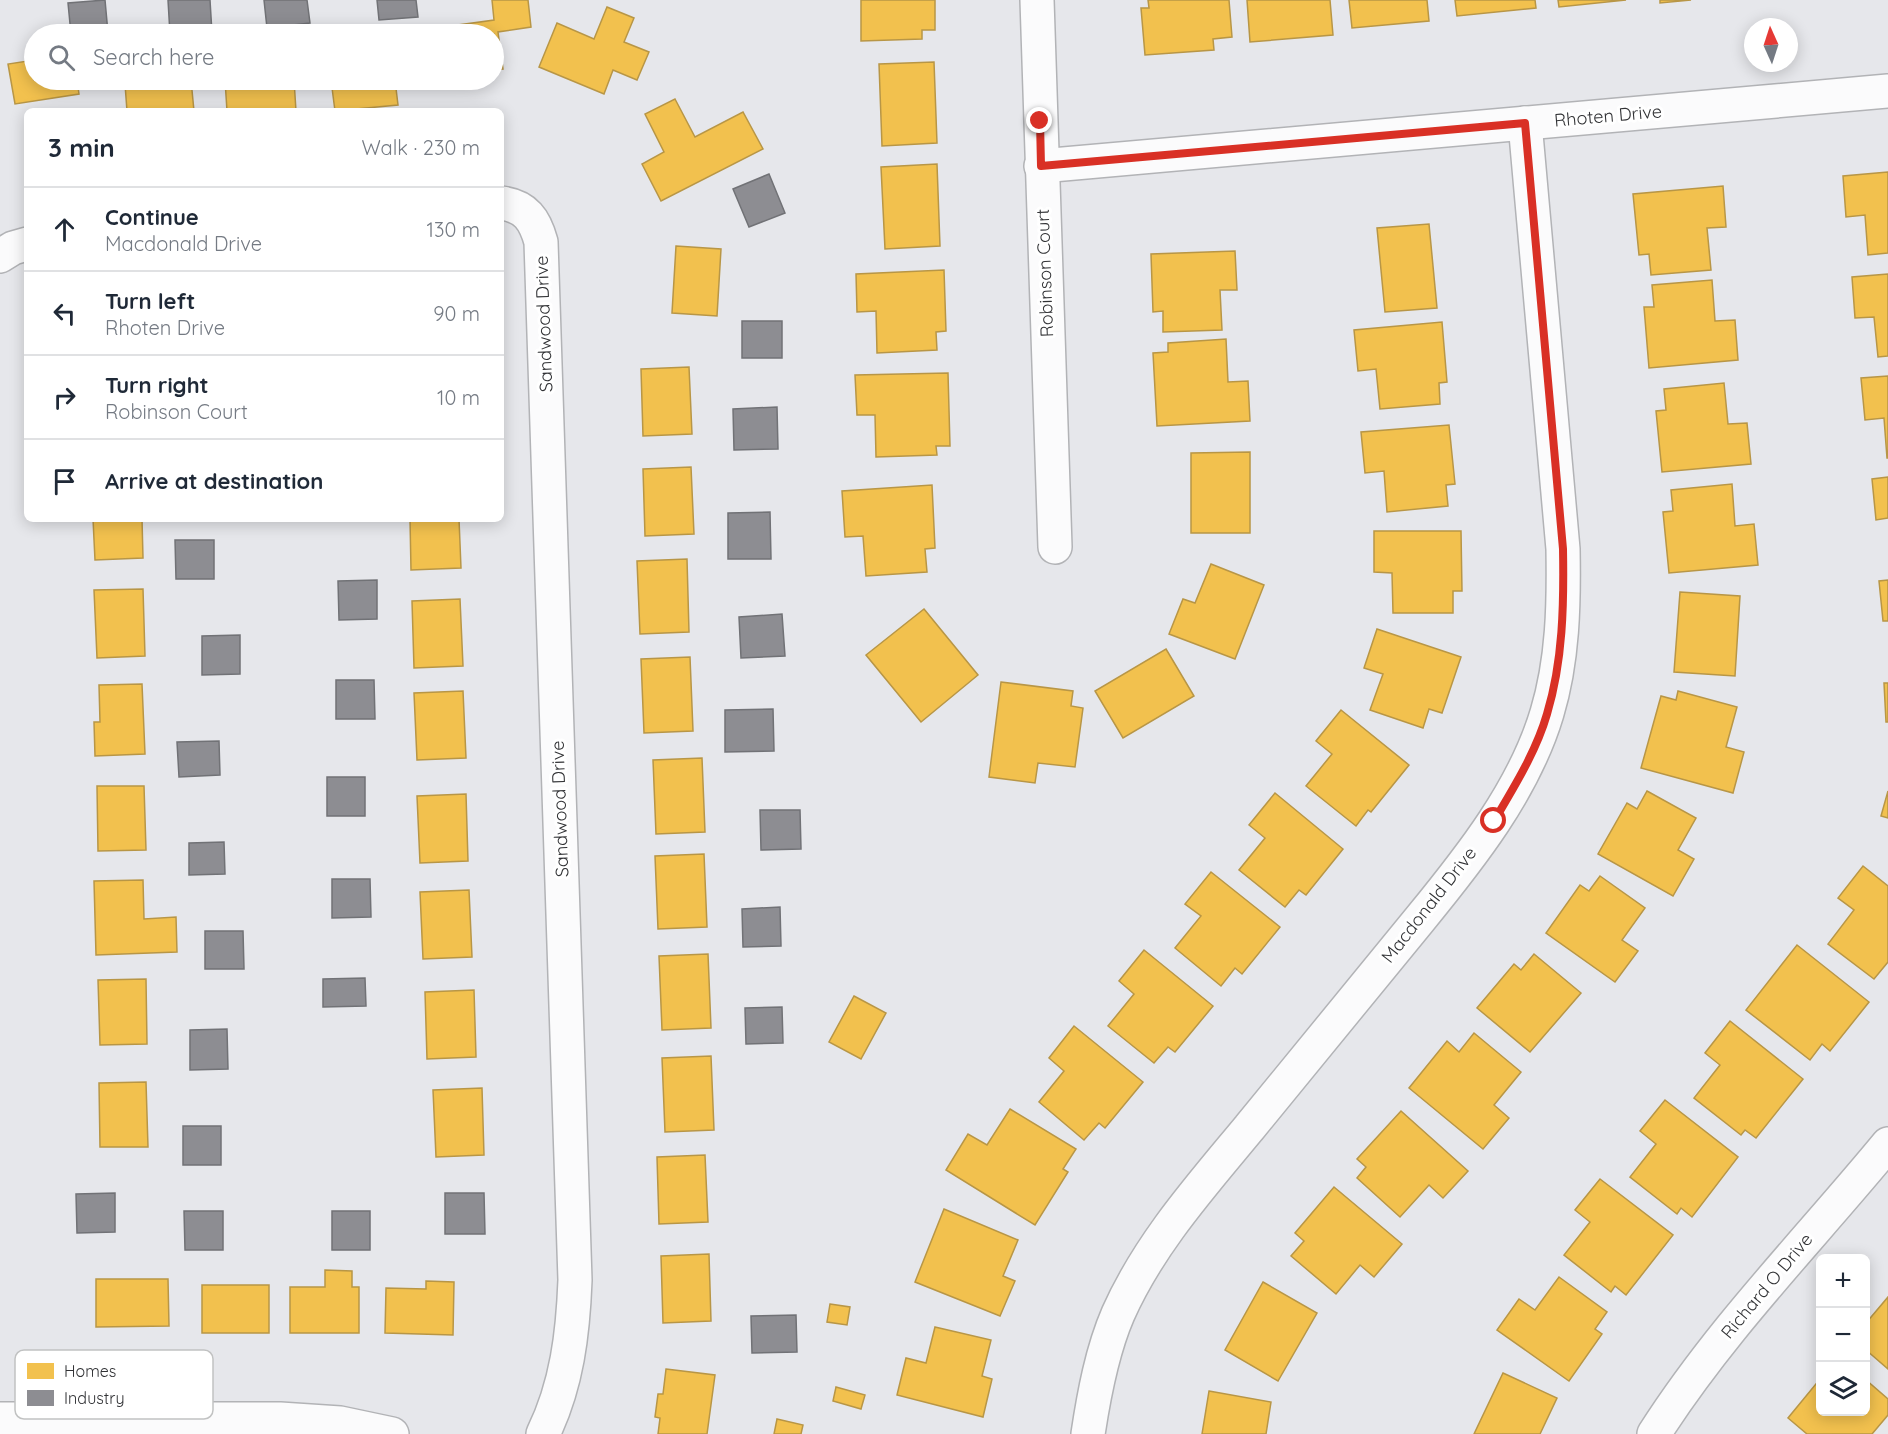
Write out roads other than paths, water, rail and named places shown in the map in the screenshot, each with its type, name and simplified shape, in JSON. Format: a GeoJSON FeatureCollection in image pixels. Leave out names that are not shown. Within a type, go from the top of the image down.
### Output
{"type":"FeatureCollection","features":[{"type":"Feature","properties":{"kind":"street","name":"Robinson Court"},"geometry":{"type":"LineString","coordinates":[[1036,0],[1055,547]]}},
{"type":"Feature","properties":{"kind":"street","name":"Rhoten Drive"},"geometry":{"type":"LineString","coordinates":[[1041,166],[1888,91]]}},
{"type":"Feature","properties":{"kind":"street","name":"Macdonald Drive"},"geometry":{"type":"LineString","coordinates":[[1088,1434],[1094,1394],[1118,1315],[1155,1245],[1436,899],[1494,821],[1530,758],[1547,714],[1558,666],[1564,602],[1563,549],[1525,123]]}},
{"type":"Feature","properties":{"kind":"street","name":"Sandwood Drive"},"geometry":{"type":"LineString","coordinates":[[504,203],[525,211],[536,223],[541,242],[575,1280],[574,1321],[567,1361],[559,1395],[543,1434]]}},
{"type":"Feature","properties":{"kind":"street"},"geometry":{"type":"LineString","coordinates":[[0,256],[24,245]]}},
{"type":"Feature","properties":{"kind":"street","name":"Richard O Drive"},"geometry":{"type":"LineString","coordinates":[[1654,1434],[1680,1393],[1731,1327],[1888,1144]]}},
{"type":"Feature","properties":{"kind":"street"},"geometry":{"type":"LineString","coordinates":[[0,1419],[280,1419],[340,1423],[392,1434]]}}]}
